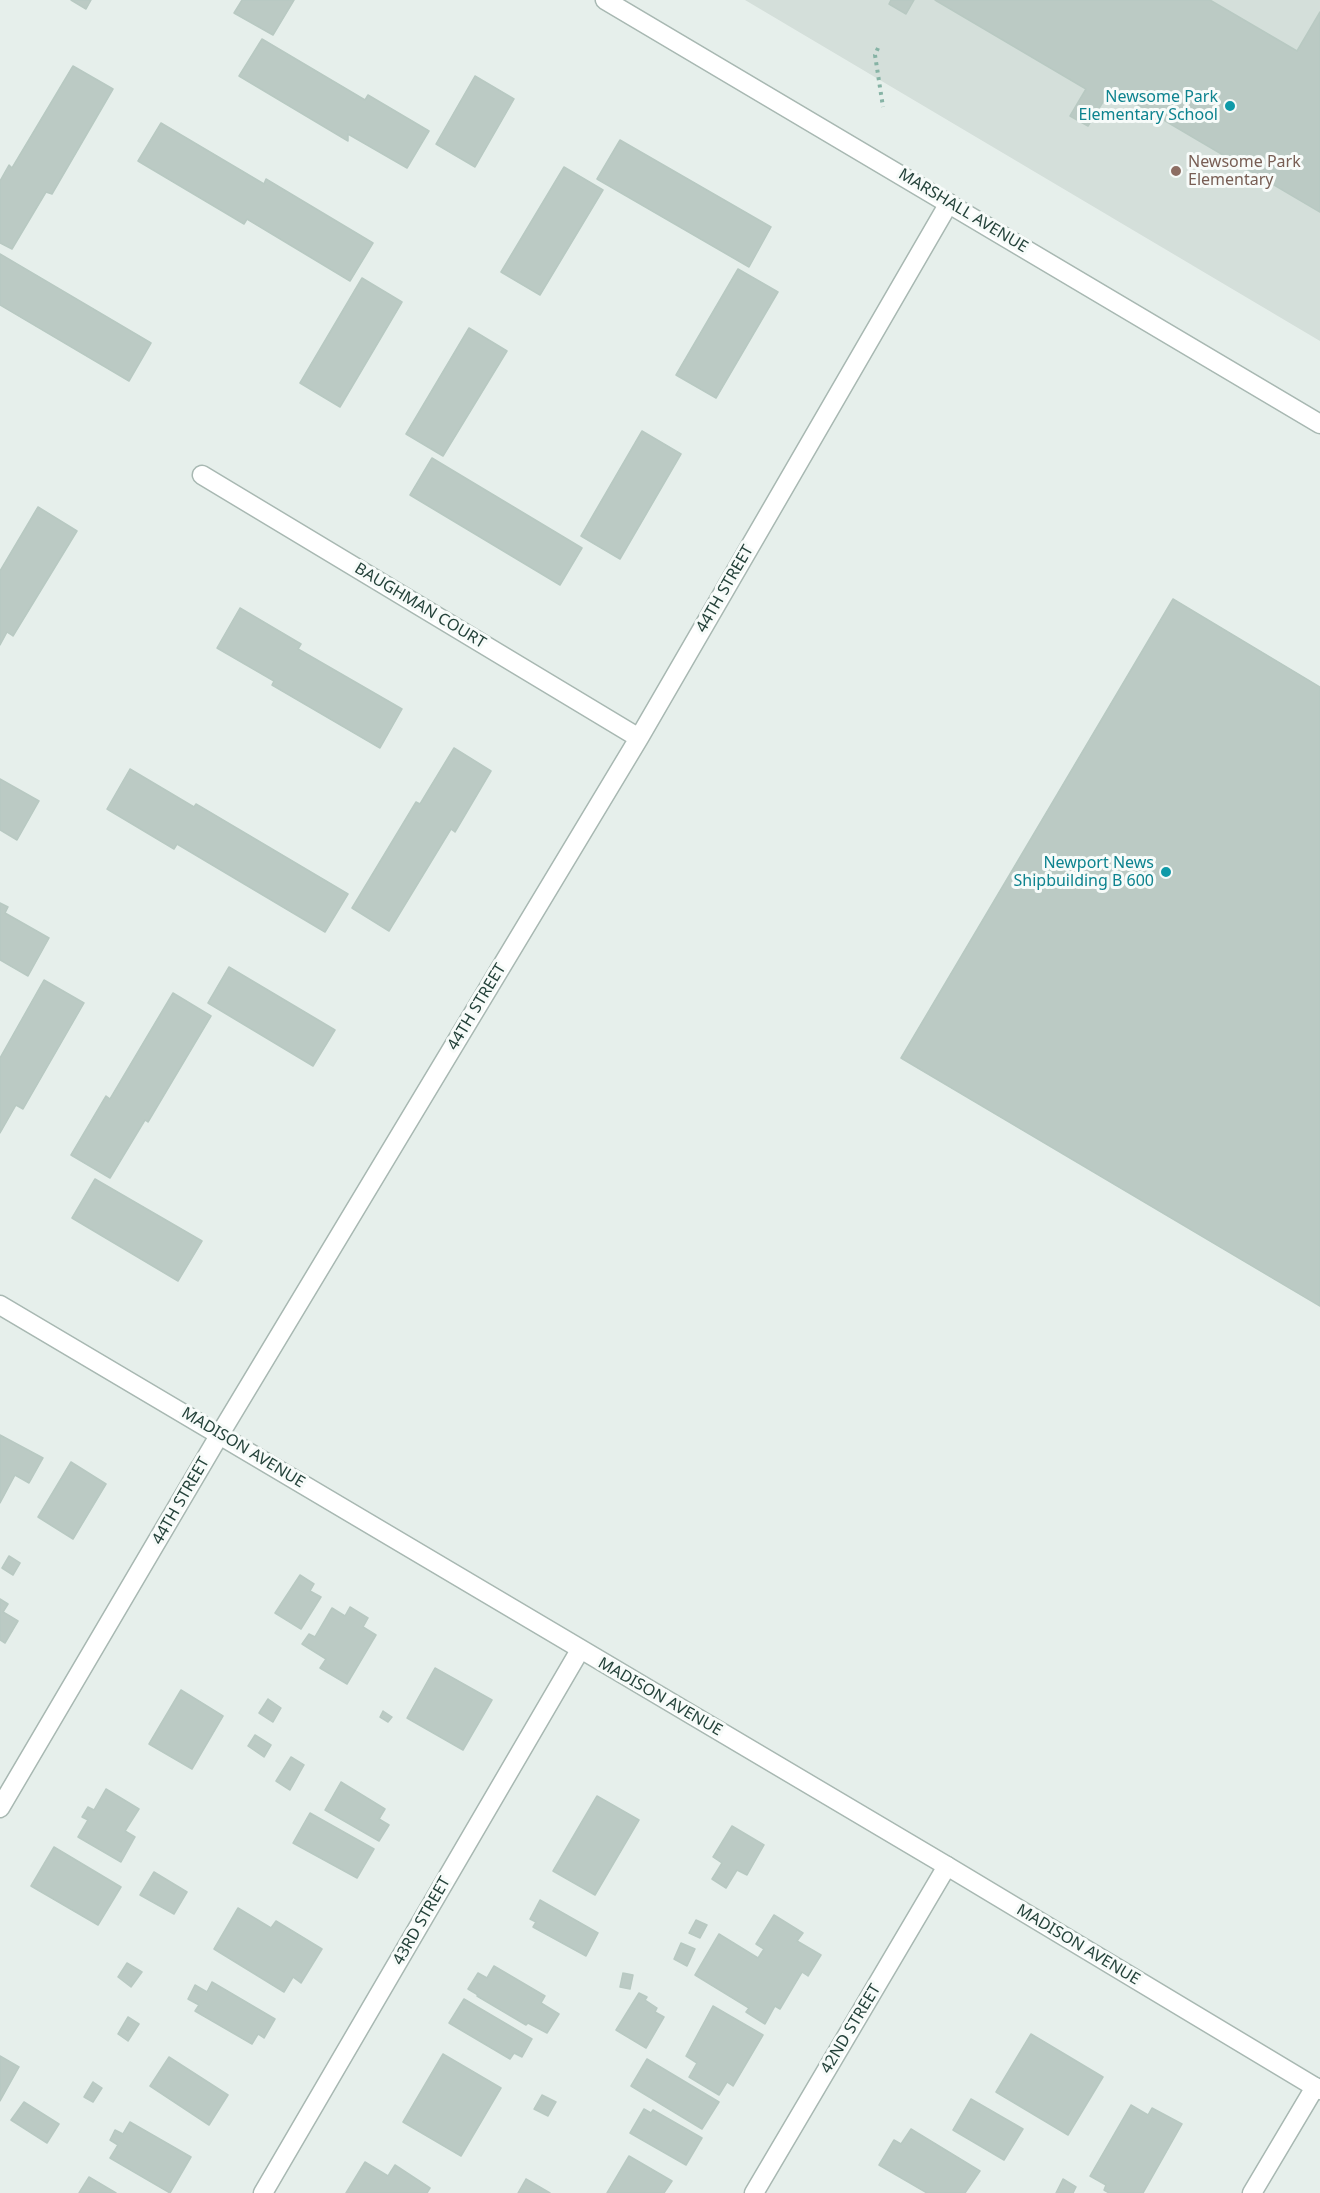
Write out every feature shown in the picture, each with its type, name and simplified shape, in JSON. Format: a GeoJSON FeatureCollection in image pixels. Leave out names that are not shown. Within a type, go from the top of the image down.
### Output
{"type":"FeatureCollection","features":[{"type":"Feature","properties":{"kind":"street","name":"MARSHALL AVENUE"},"geometry":{"type":"LineString","coordinates":[[605,0],[1320,424]]}},
{"type":"Feature","properties":{"kind":"street","name":"44TH STREET"},"geometry":{"type":"LineString","coordinates":[[0,1808],[220,1434],[639,738],[949,202]]}},
{"type":"Feature","properties":{"kind":"street","name":"BAUGHMAN COURT"},"geometry":{"type":"LineString","coordinates":[[202,475],[639,738]]}},
{"type":"Feature","properties":{"kind":"street","name":"MADISON AVENUE"},"geometry":{"type":"LineString","coordinates":[[0,1305],[947,1866],[1317,2089]]}},
{"type":"Feature","properties":{"kind":"street","name":"43RD STREET"},"geometry":{"type":"LineString","coordinates":[[263,2193],[580,1650]]}},
{"type":"Feature","properties":{"kind":"street","name":"42ND STREET"},"geometry":{"type":"LineString","coordinates":[[754,2193],[947,1866]]}},
{"type":"Feature","properties":{"kind":"street"},"geometry":{"type":"LineString","coordinates":[[1252,2193],[1317,2089]]}},
{"type":"Feature","properties":{"kind":"path"},"geometry":{"type":"LineString","coordinates":[[878,48],[875,55],[883,107]]}},
{"type":"Feature","properties":{"kind":"shaded area","name":"Newsome Park Elementary"},"geometry":{"type":"Polygon","coordinates":[[[745,0],[1320,0],[1320,341],[745,0]]]}},
{"type":"Feature","properties":{"kind":"building"},"geometry":{"type":"Polygon","coordinates":[[[71,0],[91,0],[86,9],[71,0]]]}},
{"type":"Feature","properties":{"kind":"building"},"geometry":{"type":"Polygon","coordinates":[[[242,0],[294,0],[273,35],[234,13],[242,0]]]}},
{"type":"Feature","properties":{"kind":"building"},"geometry":{"type":"Polygon","coordinates":[[[891,0],[914,0],[906,14],[889,4],[891,0]]]}},
{"type":"Feature","properties":{"kind":"building","name":"Newsome Park Elementary School"},"geometry":{"type":"Polygon","coordinates":[[[935,0],[1210,0],[1297,51],[1320,12],[1320,212],[1111,89],[1088,126],[1070,116],[1086,89],[935,0]]]}},
{"type":"Feature","properties":{"kind":"building"},"geometry":{"type":"Polygon","coordinates":[[[262,39],[365,100],[368,95],[429,131],[407,168],[348,134],[348,141],[239,76],[262,39]]]}},
{"type":"Feature","properties":{"kind":"building"},"geometry":{"type":"Polygon","coordinates":[[[73,66],[113,89],[52,194],[46,192],[12,249],[0,243],[0,181],[9,165],[12,168],[73,66]]]}},
{"type":"Feature","properties":{"kind":"building"},"geometry":{"type":"Polygon","coordinates":[[[475,76],[514,99],[475,167],[436,144],[475,76]]]}},
{"type":"Feature","properties":{"kind":"building"},"geometry":{"type":"Polygon","coordinates":[[[161,123],[264,184],[266,179],[373,243],[350,281],[247,219],[244,224],[138,161],[161,123]]]}},
{"type":"Feature","properties":{"kind":"building"},"geometry":{"type":"Polygon","coordinates":[[[620,140],[771,227],[749,267],[597,179],[620,140]]]}},
{"type":"Feature","properties":{"kind":"building"},"geometry":{"type":"Polygon","coordinates":[[[564,167],[603,190],[540,295],[501,272],[564,167]]]}},
{"type":"Feature","properties":{"kind":"building"},"geometry":{"type":"Polygon","coordinates":[[[0,254],[151,343],[129,381],[0,305],[0,254]]]}},
{"type":"Feature","properties":{"kind":"building"},"geometry":{"type":"Polygon","coordinates":[[[738,269],[778,292],[716,398],[676,375],[738,269]]]}},
{"type":"Feature","properties":{"kind":"building"},"geometry":{"type":"Polygon","coordinates":[[[362,278],[402,302],[340,407],[300,383],[362,278]]]}},
{"type":"Feature","properties":{"kind":"building"},"geometry":{"type":"Polygon","coordinates":[[[469,328],[507,351],[443,456],[406,434],[469,328]]]}},
{"type":"Feature","properties":{"kind":"building"},"geometry":{"type":"Polygon","coordinates":[[[642,431],[681,454],[620,559],[581,536],[642,431]]]}},
{"type":"Feature","properties":{"kind":"building"},"geometry":{"type":"Polygon","coordinates":[[[432,458],[582,548],[560,585],[410,495],[432,458]]]}},
{"type":"Feature","properties":{"kind":"building"},"geometry":{"type":"Polygon","coordinates":[[[38,507],[77,531],[13,636],[7,632],[0,645],[0,571],[38,507]]]}},
{"type":"Feature","properties":{"kind":"building","name":"Newport News Shipbuilding B 600"},"geometry":{"type":"Polygon","coordinates":[[[1173,599],[1320,687],[1320,1306],[901,1058],[1173,599]]]}},
{"type":"Feature","properties":{"kind":"building"},"geometry":{"type":"Polygon","coordinates":[[[240,608],[301,644],[298,649],[402,709],[380,748],[272,685],[274,681],[217,648],[240,608]]]}},
{"type":"Feature","properties":{"kind":"building"},"geometry":{"type":"Polygon","coordinates":[[[454,748],[491,771],[455,832],[451,829],[389,931],[352,908],[416,802],[420,804],[454,748]]]}},
{"type":"Feature","properties":{"kind":"building"},"geometry":{"type":"Polygon","coordinates":[[[130,769],[194,807],[196,804],[348,894],[325,932],[177,844],[174,849],[107,809],[130,769]]]}},
{"type":"Feature","properties":{"kind":"building"},"geometry":{"type":"Polygon","coordinates":[[[0,779],[39,801],[17,840],[0,830],[0,779]]]}},
{"type":"Feature","properties":{"kind":"building"},"geometry":{"type":"Polygon","coordinates":[[[0,903],[8,907],[5,913],[49,938],[28,976],[0,960],[0,903]]]}},
{"type":"Feature","properties":{"kind":"building"},"geometry":{"type":"Polygon","coordinates":[[[229,967],[335,1030],[313,1066],[208,1003],[229,967]]]}},
{"type":"Feature","properties":{"kind":"building"},"geometry":{"type":"Polygon","coordinates":[[[44,980],[84,1003],[23,1109],[16,1105],[0,1133],[0,1058],[44,980]]]}},
{"type":"Feature","properties":{"kind":"building"},"geometry":{"type":"Polygon","coordinates":[[[173,993],[211,1016],[148,1122],[145,1120],[110,1178],[71,1155],[106,1096],[110,1099],[173,993]]]}},
{"type":"Feature","properties":{"kind":"building"},"geometry":{"type":"Polygon","coordinates":[[[95,1179],[202,1241],[178,1281],[72,1218],[95,1179]]]}},
{"type":"Feature","properties":{"kind":"building"},"geometry":{"type":"Polygon","coordinates":[[[0,1435],[43,1458],[29,1483],[15,1475],[0,1503],[0,1435]]]}},
{"type":"Feature","properties":{"kind":"building"},"geometry":{"type":"Polygon","coordinates":[[[71,1462],[106,1484],[73,1539],[38,1517],[71,1462]]]}},
{"type":"Feature","properties":{"kind":"building"},"geometry":{"type":"Polygon","coordinates":[[[9,1556],[20,1563],[13,1575],[2,1568],[9,1556]]]}},
{"type":"Feature","properties":{"kind":"building"},"geometry":{"type":"Polygon","coordinates":[[[300,1575],[314,1584],[310,1591],[321,1597],[301,1629],[275,1613],[300,1575]]]}},
{"type":"Feature","properties":{"kind":"building"},"geometry":{"type":"Polygon","coordinates":[[[0,1599],[8,1604],[3,1612],[18,1621],[5,1643],[0,1640],[0,1599]]]}},
{"type":"Feature","properties":{"kind":"building"},"geometry":{"type":"Polygon","coordinates":[[[350,1607],[368,1618],[363,1627],[376,1635],[347,1684],[320,1668],[326,1659],[302,1644],[309,1634],[315,1637],[332,1608],[345,1616],[350,1607]]]}},
{"type":"Feature","properties":{"kind":"building"},"geometry":{"type":"Polygon","coordinates":[[[435,1668],[492,1700],[463,1750],[407,1718],[435,1668]]]}},
{"type":"Feature","properties":{"kind":"building"},"geometry":{"type":"Polygon","coordinates":[[[181,1690],[223,1716],[192,1769],[149,1744],[181,1690]]]}},
{"type":"Feature","properties":{"kind":"building"},"geometry":{"type":"Polygon","coordinates":[[[268,1699],[281,1708],[273,1722],[259,1713],[268,1699]]]}},
{"type":"Feature","properties":{"kind":"building"},"geometry":{"type":"Polygon","coordinates":[[[383,1711],[392,1717],[388,1722],[380,1717],[383,1711]]]}},
{"type":"Feature","properties":{"kind":"building"},"geometry":{"type":"Polygon","coordinates":[[[255,1735],[271,1745],[264,1757],[248,1746],[255,1735]]]}},
{"type":"Feature","properties":{"kind":"building"},"geometry":{"type":"Polygon","coordinates":[[[291,1757],[304,1765],[290,1790],[276,1781],[291,1757]]]}},
{"type":"Feature","properties":{"kind":"building"},"geometry":{"type":"Polygon","coordinates":[[[341,1782],[385,1809],[379,1819],[389,1825],[379,1841],[325,1810],[341,1782]]]}},
{"type":"Feature","properties":{"kind":"building"},"geometry":{"type":"Polygon","coordinates":[[[106,1789],[139,1809],[125,1831],[135,1837],[121,1862],[78,1837],[88,1820],[82,1817],[88,1807],[94,1810],[106,1789]]]}},
{"type":"Feature","properties":{"kind":"building"},"geometry":{"type":"Polygon","coordinates":[[[597,1796],[639,1820],[595,1895],[553,1871],[597,1796]]]}},
{"type":"Feature","properties":{"kind":"building"},"geometry":{"type":"Polygon","coordinates":[[[310,1813],[374,1849],[357,1878],[293,1843],[310,1813]]]}},
{"type":"Feature","properties":{"kind":"building"},"geometry":{"type":"Polygon","coordinates":[[[732,1826],[764,1845],[747,1875],[737,1870],[726,1888],[712,1879],[722,1863],[713,1857],[732,1826]]]}},
{"type":"Feature","properties":{"kind":"building"},"geometry":{"type":"Polygon","coordinates":[[[54,1847],[121,1887],[98,1925],[31,1886],[54,1847]]]}},
{"type":"Feature","properties":{"kind":"building"},"geometry":{"type":"Polygon","coordinates":[[[154,1872],[187,1892],[174,1914],[140,1895],[154,1872]]]}},
{"type":"Feature","properties":{"kind":"building"},"geometry":{"type":"Polygon","coordinates":[[[540,1900],[598,1933],[586,1956],[533,1927],[536,1922],[530,1919],[540,1900]]]}},
{"type":"Feature","properties":{"kind":"building"},"geometry":{"type":"Polygon","coordinates":[[[238,1908],[271,1928],[276,1921],[322,1949],[301,1983],[293,1977],[284,1992],[214,1949],[238,1908]]]}},
{"type":"Feature","properties":{"kind":"building"},"geometry":{"type":"Polygon","coordinates":[[[774,1915],[803,1933],[797,1941],[821,1955],[808,1976],[802,1972],[780,2009],[775,2006],[765,2024],[746,2012],[749,2008],[695,1975],[719,1934],[758,1958],[764,1949],[756,1944],[774,1915]]]}},
{"type":"Feature","properties":{"kind":"building"},"geometry":{"type":"Polygon","coordinates":[[[696,1920],[707,1925],[700,1938],[689,1933],[696,1920]]]}},
{"type":"Feature","properties":{"kind":"building"},"geometry":{"type":"Polygon","coordinates":[[[681,1943],[695,1949],[687,1966],[674,1959],[681,1943]]]}},
{"type":"Feature","properties":{"kind":"building"},"geometry":{"type":"Polygon","coordinates":[[[127,1963],[142,1972],[131,1987],[118,1977],[127,1963]]]}},
{"type":"Feature","properties":{"kind":"building"},"geometry":{"type":"Polygon","coordinates":[[[494,1966],[545,1996],[541,2003],[559,2014],[547,2033],[528,2023],[526,2025],[468,1989],[478,1973],[487,1978],[494,1966]]]}},
{"type":"Feature","properties":{"kind":"building"},"geometry":{"type":"Polygon","coordinates":[[[623,1973],[633,1975],[630,1989],[620,1987],[623,1973]]]}},
{"type":"Feature","properties":{"kind":"building"},"geometry":{"type":"Polygon","coordinates":[[[212,1982],[275,2019],[264,2038],[258,2034],[252,2044],[195,2011],[199,2005],[188,1999],[195,1985],[207,1992],[212,1982]]]}},
{"type":"Feature","properties":{"kind":"building"},"geometry":{"type":"Polygon","coordinates":[[[639,1993],[647,1997],[645,2000],[657,2008],[655,2012],[664,2017],[646,2048],[616,2030],[639,1993]]]}},
{"type":"Feature","properties":{"kind":"building"},"geometry":{"type":"Polygon","coordinates":[[[464,1999],[532,2039],[522,2057],[514,2053],[510,2059],[449,2023],[464,1999]]]}},
{"type":"Feature","properties":{"kind":"building"},"geometry":{"type":"Polygon","coordinates":[[[713,2006],[763,2035],[733,2086],[727,2082],[719,2095],[689,2077],[697,2063],[686,2056],[713,2006]]]}},
{"type":"Feature","properties":{"kind":"building"},"geometry":{"type":"Polygon","coordinates":[[[128,2017],[139,2024],[128,2041],[118,2034],[128,2017]]]}},
{"type":"Feature","properties":{"kind":"building"},"geometry":{"type":"Polygon","coordinates":[[[1031,2034],[1103,2077],[1068,2135],[996,2092],[1031,2034]]]}},
{"type":"Feature","properties":{"kind":"building"},"geometry":{"type":"Polygon","coordinates":[[[443,2054],[501,2088],[461,2156],[403,2122],[443,2054]]]}},
{"type":"Feature","properties":{"kind":"building"},"geometry":{"type":"Polygon","coordinates":[[[0,2056],[19,2067],[0,2101],[0,2056]]]}},
{"type":"Feature","properties":{"kind":"building"},"geometry":{"type":"Polygon","coordinates":[[[169,2057],[228,2095],[209,2125],[150,2086],[169,2057]]]}},
{"type":"Feature","properties":{"kind":"building"},"geometry":{"type":"Polygon","coordinates":[[[647,2059],[719,2102],[702,2129],[631,2086],[647,2059]]]}},
{"type":"Feature","properties":{"kind":"building"},"geometry":{"type":"Polygon","coordinates":[[[93,2082],[102,2088],[93,2102],[84,2097],[93,2082]]]}},
{"type":"Feature","properties":{"kind":"building"},"geometry":{"type":"Polygon","coordinates":[[[542,2095],[556,2102],[548,2116],[534,2109],[542,2095]]]}},
{"type":"Feature","properties":{"kind":"building"},"geometry":{"type":"Polygon","coordinates":[[[971,2099],[1023,2129],[1004,2160],[953,2130],[971,2099]]]}},
{"type":"Feature","properties":{"kind":"building"},"geometry":{"type":"Polygon","coordinates":[[[24,2102],[59,2124],[47,2143],[11,2120],[24,2102]]]}},
{"type":"Feature","properties":{"kind":"building"},"geometry":{"type":"Polygon","coordinates":[[[1131,2105],[1148,2115],[1152,2108],[1182,2124],[1143,2193],[1109,2193],[1104,2190],[1106,2185],[1090,2176],[1131,2105]]]}},
{"type":"Feature","properties":{"kind":"building"},"geometry":{"type":"Polygon","coordinates":[[[644,2109],[651,2113],[653,2110],[702,2138],[686,2165],[630,2133],[644,2109]]]}},
{"type":"Feature","properties":{"kind":"building"},"geometry":{"type":"Polygon","coordinates":[[[130,2122],[191,2157],[170,2193],[110,2158],[118,2145],[110,2140],[115,2130],[123,2134],[130,2122]]]}},
{"type":"Feature","properties":{"kind":"building"},"geometry":{"type":"Polygon","coordinates":[[[911,2129],[980,2171],[965,2193],[927,2193],[879,2165],[894,2140],[901,2144],[911,2129]]]}},
{"type":"Feature","properties":{"kind":"building"},"geometry":{"type":"Polygon","coordinates":[[[629,2156],[672,2181],[664,2193],[607,2193],[629,2156]]]}},
{"type":"Feature","properties":{"kind":"building"},"geometry":{"type":"Polygon","coordinates":[[[365,2162],[388,2176],[395,2165],[430,2188],[427,2193],[346,2193],[365,2162]]]}},
{"type":"Feature","properties":{"kind":"building"},"geometry":{"type":"Polygon","coordinates":[[[89,2177],[116,2193],[79,2193],[89,2177]]]}},
{"type":"Feature","properties":{"kind":"building"},"geometry":{"type":"Polygon","coordinates":[[[526,2179],[550,2193],[518,2193],[526,2179]]]}},
{"type":"Feature","properties":{"kind":"building"},"geometry":{"type":"Polygon","coordinates":[[[1063,2179],[1076,2187],[1073,2193],[1056,2193],[1063,2179]]]}},
{"type":"Feature","properties":{"kind":"place","name":"Newsome Park Elementary School"},"geometry":{"type":"Point","coordinates":[1230,106]}},
{"type":"Feature","properties":{"kind":"place","name":"Newsome Park Elementary"},"geometry":{"type":"Point","coordinates":[1176,171]}},
{"type":"Feature","properties":{"kind":"place","name":"Newport News Shipbuilding B 600"},"geometry":{"type":"Point","coordinates":[1166,872]}}]}
